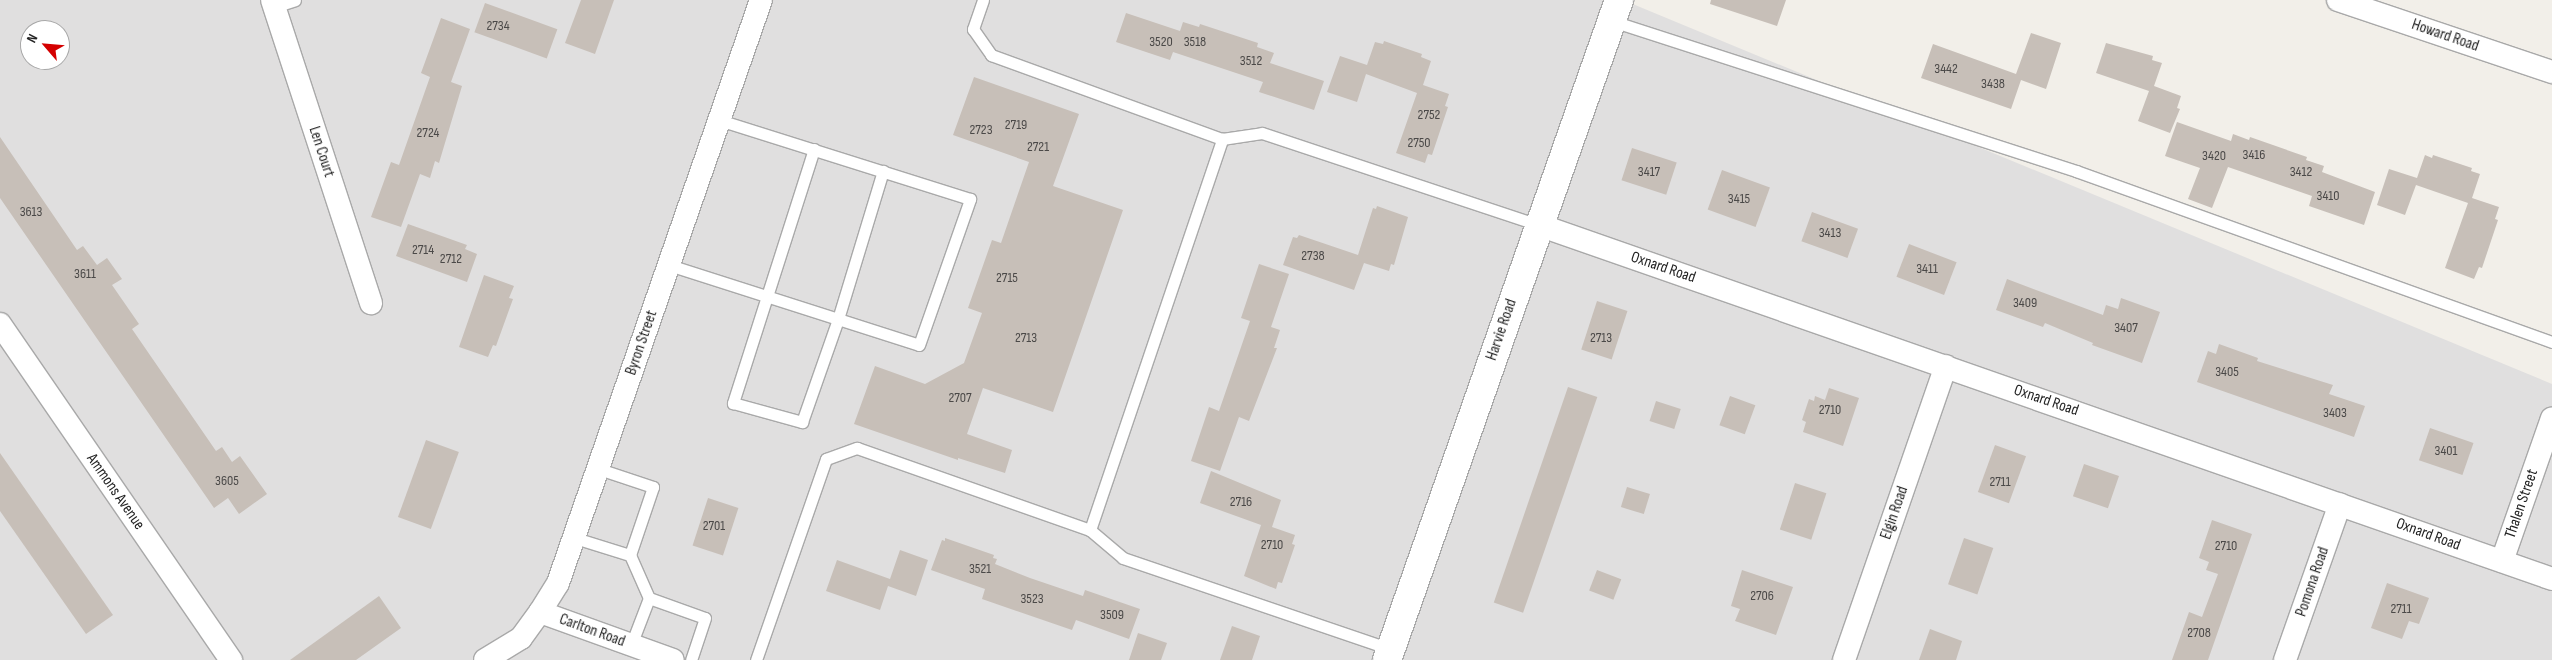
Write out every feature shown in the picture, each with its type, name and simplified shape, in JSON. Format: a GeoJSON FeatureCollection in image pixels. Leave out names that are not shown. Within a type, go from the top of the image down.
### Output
{"type":"FeatureCollection","features":[{"type":"Feature","properties":{"kind":"street","name":"Byron Street"},"geometry":{"type":"LineString","coordinates":[[485,660],[520,638],[540,612],[558,583],[761,0]]}},
{"type":"Feature","properties":{"kind":"street","name":"Howard Road"},"geometry":{"type":"LineString","coordinates":[[2338,0],[2552,72]]}},
{"type":"Feature","properties":{"kind":"street","name":"Len Court"},"geometry":{"type":"LineString","coordinates":[[280,2],[371,302]]}},
{"type":"Feature","properties":{"kind":"street","name":"Harvie Road"},"geometry":{"type":"LineString","coordinates":[[1389,654],[1615,10]]}},
{"type":"Feature","properties":{"kind":"street","name":"Oxnard Road"},"geometry":{"type":"LineString","coordinates":[[1539,225],[2552,579]]}},
{"type":"Feature","properties":{"kind":"street","name":"Ammons Avenue"},"geometry":{"type":"LineString","coordinates":[[0,324],[231,660]]}},
{"type":"Feature","properties":{"kind":"street","name":"Elgin Road"},"geometry":{"type":"LineString","coordinates":[[1844,660],[1946,366]]}},
{"type":"Feature","properties":{"kind":"street","name":"Thalen Street"},"geometry":{"type":"LineString","coordinates":[[2502,561],[2552,418]]}},
{"type":"Feature","properties":{"kind":"street","name":"Pomona Road"},"geometry":{"type":"LineString","coordinates":[[2285,660],[2340,504]]}},
{"type":"Feature","properties":{"kind":"street","name":"Carlton Road"},"geometry":{"type":"LineString","coordinates":[[540,612],[673,660]]}},
{"type":"Feature","properties":{"kind":"lane"},"geometry":{"type":"LineString","coordinates":[[983,0],[973,29],[991,55],[1222,139],[1262,133],[1539,225]]}},
{"type":"Feature","properties":{"kind":"lane"},"geometry":{"type":"LineString","coordinates":[[1615,10],[2076,171],[2552,342]]}},
{"type":"Feature","properties":{"kind":"lane"},"geometry":{"type":"LineString","coordinates":[[669,265],[918,345],[970,199],[719,120]]}},
{"type":"Feature","properties":{"kind":"lane"},"geometry":{"type":"LineString","coordinates":[[1090,530],[1222,139]]}},
{"type":"Feature","properties":{"kind":"lane"},"geometry":{"type":"LineString","coordinates":[[814,149],[733,403],[802,422],[838,319],[883,171]]}},
{"type":"Feature","properties":{"kind":"lane"},"geometry":{"type":"LineString","coordinates":[[756,660],[826,459],[857,448],[1090,530],[1123,558],[1389,654]]}},
{"type":"Feature","properties":{"kind":"lane"},"geometry":{"type":"LineString","coordinates":[[599,469],[654,487],[630,555],[649,598],[631,645]]}},
{"type":"Feature","properties":{"kind":"lane"},"geometry":{"type":"LineString","coordinates":[[575,538],[630,555]]}},
{"type":"Feature","properties":{"kind":"lane"},"geometry":{"type":"LineString","coordinates":[[649,598],[706,618],[691,660]]}},
{"type":"Feature","properties":{"kind":"shaded area"},"geometry":{"type":"Polygon","coordinates":[[[0,0],[1623,0],[2552,384],[2552,660],[0,660],[0,0]]]}},
{"type":"Feature","properties":{"kind":"building"},"geometry":{"type":"Polygon","coordinates":[[[581,0],[614,0],[595,54],[565,43],[581,0]]]}},
{"type":"Feature","properties":{"kind":"building"},"geometry":{"type":"Polygon","coordinates":[[[1711,0],[1786,0],[1777,26],[1710,4],[1711,0]]]}},
{"type":"Feature","properties":{"kind":"building"},"geometry":{"type":"Polygon","coordinates":[[[485,3],[557,29],[547,58],[474,32],[485,3]]]}},
{"type":"Feature","properties":{"kind":"building"},"geometry":{"type":"Polygon","coordinates":[[[1126,13],[1180,31],[1183,22],[1199,27],[1200,24],[1258,43],[1257,47],[1274,53],[1270,63],[1324,81],[1314,110],[1259,92],[1263,82],[1173,52],[1170,60],[1116,42],[1126,13]]]}},
{"type":"Feature","properties":{"kind":"building"},"geometry":{"type":"Polygon","coordinates":[[[441,18],[470,29],[451,82],[462,86],[439,163],[435,161],[430,178],[420,174],[401,227],[371,217],[391,162],[399,165],[430,77],[421,73],[441,18]]]}},
{"type":"Feature","properties":{"kind":"building"},"geometry":{"type":"Polygon","coordinates":[[[2031,33],[2061,43],[2046,89],[2021,80],[2011,109],[1921,78],[1933,44],[2016,74],[2031,33]]]}},
{"type":"Feature","properties":{"kind":"building"},"geometry":{"type":"Polygon","coordinates":[[[1384,41],[1422,54],[1421,57],[1431,61],[1423,85],[1449,94],[1445,106],[1448,107],[1432,155],[1428,154],[1425,163],[1396,153],[1417,93],[1366,74],[1357,102],[1327,92],[1340,56],[1367,65],[1375,42],[1383,44],[1384,41]]]}},
{"type":"Feature","properties":{"kind":"building"},"geometry":{"type":"Polygon","coordinates":[[[2106,43],[2153,56],[2152,60],[2162,63],[2154,86],[2181,96],[2177,108],[2180,109],[2170,133],[2138,121],[2149,91],[2096,73],[2106,43]]]}},
{"type":"Feature","properties":{"kind":"building"},"geometry":{"type":"Polygon","coordinates":[[[974,77],[1079,114],[1053,186],[1123,210],[1053,412],[983,388],[967,434],[1012,450],[1005,473],[958,458],[958,460],[854,424],[875,366],[925,384],[964,363],[982,313],[968,308],[992,240],[1001,243],[1029,162],[953,135],[974,77]]]}},
{"type":"Feature","properties":{"kind":"building"},"geometry":{"type":"Polygon","coordinates":[[[2177,122],[2231,141],[2233,134],[2249,140],[2250,137],[2307,157],[2306,160],[2324,166],[2322,172],[2375,192],[2364,225],[2309,206],[2312,196],[2228,167],[2212,208],[2188,199],[2200,168],[2165,156],[2177,122]]]}},
{"type":"Feature","properties":{"kind":"building"},"geometry":{"type":"Polygon","coordinates":[[[0,137],[77,250],[83,246],[97,265],[107,258],[122,279],[112,285],[139,324],[132,329],[216,451],[222,447],[232,462],[240,456],[267,494],[239,514],[228,498],[214,508],[0,198],[0,137]]]}},
{"type":"Feature","properties":{"kind":"building"},"geometry":{"type":"Polygon","coordinates":[[[1632,148],[1677,163],[1666,195],[1621,180],[1632,148]]]}},
{"type":"Feature","properties":{"kind":"building"},"geometry":{"type":"Polygon","coordinates":[[[2425,155],[2432,158],[2433,155],[2472,168],[2471,171],[2480,174],[2472,198],[2499,207],[2495,219],[2498,220],[2482,268],[2479,267],[2474,279],[2445,268],[2468,203],[2416,185],[2405,215],[2377,205],[2389,169],[2417,178],[2425,155]]]}},
{"type":"Feature","properties":{"kind":"building"},"geometry":{"type":"Polygon","coordinates":[[[1722,170],[1770,187],[1756,227],[1708,209],[1722,170]]]}},
{"type":"Feature","properties":{"kind":"building"},"geometry":{"type":"Polygon","coordinates":[[[1377,206],[1408,217],[1394,265],[1391,264],[1389,271],[1364,263],[1354,290],[1283,265],[1293,237],[1297,238],[1299,235],[1358,255],[1373,208],[1376,209],[1377,206]]]}},
{"type":"Feature","properties":{"kind":"building"},"geometry":{"type":"Polygon","coordinates":[[[1812,212],[1858,229],[1847,258],[1801,241],[1812,212]]]}},
{"type":"Feature","properties":{"kind":"building"},"geometry":{"type":"Polygon","coordinates":[[[408,224],[467,245],[465,249],[477,254],[467,282],[396,256],[408,224]]]}},
{"type":"Feature","properties":{"kind":"building"},"geometry":{"type":"Polygon","coordinates":[[[1909,244],[1957,262],[1944,295],[1896,277],[1909,244]]]}},
{"type":"Feature","properties":{"kind":"building"},"geometry":{"type":"Polygon","coordinates":[[[1259,264],[1289,274],[1271,327],[1280,330],[1274,348],[1277,348],[1249,421],[1239,417],[1220,471],[1191,461],[1209,407],[1219,411],[1250,321],[1241,318],[1259,264]]]}},
{"type":"Feature","properties":{"kind":"building"},"geometry":{"type":"Polygon","coordinates":[[[484,275],[514,286],[509,298],[513,299],[496,346],[493,345],[488,357],[459,347],[484,275]]]}},
{"type":"Feature","properties":{"kind":"building"},"geometry":{"type":"Polygon","coordinates":[[[2007,279],[2103,315],[2106,305],[2118,309],[2121,298],[2160,312],[2142,363],[2092,345],[2093,343],[2045,323],[2043,327],[1996,310],[2007,279]]]}},
{"type":"Feature","properties":{"kind":"building"},"geometry":{"type":"Polygon","coordinates":[[[1597,301],[1627,311],[1612,359],[1581,350],[1597,301]]]}},
{"type":"Feature","properties":{"kind":"building"},"geometry":{"type":"Polygon","coordinates":[[[2219,344],[2258,358],[2257,361],[2333,385],[2329,394],[2365,406],[2354,437],[2197,382],[2208,351],[2216,354],[2219,344]]]}},
{"type":"Feature","properties":{"kind":"building"},"geometry":{"type":"Polygon","coordinates":[[[1568,387],[1597,397],[1523,613],[1494,603],[1568,387]]]}},
{"type":"Feature","properties":{"kind":"building"},"geometry":{"type":"Polygon","coordinates":[[[1829,388],[1859,398],[1843,446],[1803,432],[1806,422],[1802,420],[1809,399],[1814,401],[1815,396],[1825,400],[1829,388]]]}},
{"type":"Feature","properties":{"kind":"building"},"geometry":{"type":"Polygon","coordinates":[[[1730,396],[1755,405],[1745,434],[1719,425],[1730,396]]]}},
{"type":"Feature","properties":{"kind":"building"},"geometry":{"type":"Polygon","coordinates":[[[1656,401],[1681,409],[1674,429],[1650,421],[1656,401]]]}},
{"type":"Feature","properties":{"kind":"building"},"geometry":{"type":"Polygon","coordinates":[[[2430,428],[2473,443],[2462,475],[2419,460],[2430,428]]]}},
{"type":"Feature","properties":{"kind":"building"},"geometry":{"type":"Polygon","coordinates":[[[426,440],[459,452],[431,529],[398,517],[426,440]]]}},
{"type":"Feature","properties":{"kind":"building"},"geometry":{"type":"Polygon","coordinates":[[[1995,445],[2026,456],[2009,503],[1978,492],[1995,445]]]}},
{"type":"Feature","properties":{"kind":"building"},"geometry":{"type":"Polygon","coordinates":[[[0,453],[113,615],[86,634],[0,511],[0,453]]]}},
{"type":"Feature","properties":{"kind":"building"},"geometry":{"type":"Polygon","coordinates":[[[2084,464],[2119,476],[2108,508],[2073,496],[2084,464]]]}},
{"type":"Feature","properties":{"kind":"building"},"geometry":{"type":"Polygon","coordinates":[[[1211,471],[1281,500],[1272,527],[1295,535],[1292,544],[1295,545],[1282,583],[1278,582],[1276,589],[1244,576],[1261,525],[1200,503],[1211,471]]]}},
{"type":"Feature","properties":{"kind":"building"},"geometry":{"type":"Polygon","coordinates":[[[1795,483],[1826,493],[1811,540],[1780,530],[1795,483]]]}},
{"type":"Feature","properties":{"kind":"building"},"geometry":{"type":"Polygon","coordinates":[[[1627,487],[1650,494],[1644,514],[1621,507],[1627,487]]]}},
{"type":"Feature","properties":{"kind":"building"},"geometry":{"type":"Polygon","coordinates":[[[708,498],[738,508],[723,555],[693,546],[708,498]]]}},
{"type":"Feature","properties":{"kind":"building"},"geometry":{"type":"Polygon","coordinates":[[[2212,520],[2252,534],[2208,660],[2172,660],[2189,612],[2202,617],[2218,574],[2206,570],[2209,562],[2199,558],[2212,520]]]}},
{"type":"Feature","properties":{"kind":"building"},"geometry":{"type":"Polygon","coordinates":[[[945,538],[994,555],[993,558],[997,559],[995,564],[1030,578],[1083,596],[1085,590],[1140,609],[1129,639],[1076,620],[1072,630],[982,599],[985,589],[931,570],[942,540],[945,541],[945,538]]]}},
{"type":"Feature","properties":{"kind":"building"},"geometry":{"type":"Polygon","coordinates":[[[1964,538],[1993,548],[1977,594],[1948,584],[1964,538]]]}},
{"type":"Feature","properties":{"kind":"building"},"geometry":{"type":"Polygon","coordinates":[[[900,550],[928,560],[916,596],[888,586],[880,610],[826,591],[837,560],[890,579],[900,550]]]}},
{"type":"Feature","properties":{"kind":"building"},"geometry":{"type":"Polygon","coordinates":[[[1597,570],[1621,579],[1613,600],[1589,591],[1597,570]]]}},
{"type":"Feature","properties":{"kind":"building"},"geometry":{"type":"Polygon","coordinates":[[[1742,570],[1793,587],[1776,635],[1735,621],[1740,609],[1731,606],[1742,570]]]}},
{"type":"Feature","properties":{"kind":"building"},"geometry":{"type":"Polygon","coordinates":[[[2387,583],[2429,598],[2419,624],[2409,621],[2402,639],[2371,628],[2387,583]]]}},
{"type":"Feature","properties":{"kind":"building"},"geometry":{"type":"Polygon","coordinates":[[[379,596],[401,628],[356,660],[290,660],[379,596]]]}},
{"type":"Feature","properties":{"kind":"building"},"geometry":{"type":"Polygon","coordinates":[[[1232,626],[1260,636],[1252,660],[1220,660],[1232,626]]]}},
{"type":"Feature","properties":{"kind":"building"},"geometry":{"type":"Polygon","coordinates":[[[1930,629],[1962,641],[1956,660],[1919,660],[1930,629]]]}},
{"type":"Feature","properties":{"kind":"building"},"geometry":{"type":"Polygon","coordinates":[[[1138,633],[1167,643],[1161,660],[1129,660],[1138,633]]]}}]}
